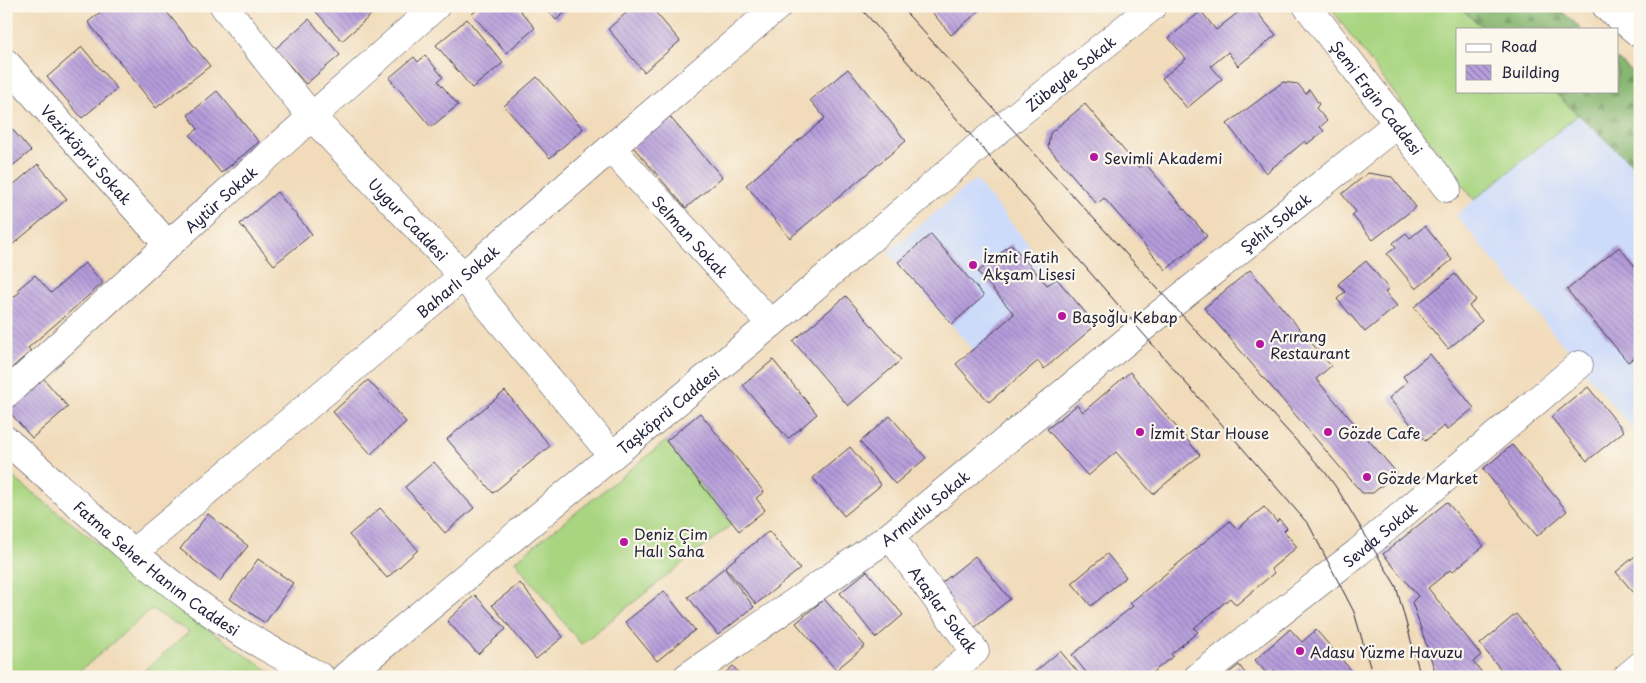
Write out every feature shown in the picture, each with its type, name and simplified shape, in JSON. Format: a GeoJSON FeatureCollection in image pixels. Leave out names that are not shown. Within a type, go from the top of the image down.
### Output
{"type":"FeatureCollection","features":[{"type":"Feature","properties":{"kind":"main road","name":"Uygur Caddesi"},"geometry":{"type":"LineString","coordinates":[[224,6],[312,116],[463,276],[612,455]]}},
{"type":"Feature","properties":{"kind":"main road","name":"Aytür Sokak"},"geometry":{"type":"LineString","coordinates":[[6,394],[168,245],[436,6]]}},
{"type":"Feature","properties":{"kind":"main road","name":"Baharlı Sokak"},"geometry":{"type":"LineString","coordinates":[[134,552],[463,276],[778,6]]}},
{"type":"Feature","properties":{"kind":"main road","name":"Zübeyde Sokak"},"geometry":{"type":"LineString","coordinates":[[986,140],[1153,6]]}},
{"type":"Feature","properties":{"kind":"main road","name":"Şemi Ergin Caddesi"},"geometry":{"type":"LineString","coordinates":[[1307,6],[1447,188]]}},
{"type":"Feature","properties":{"kind":"main road"},"geometry":{"type":"LineString","coordinates":[[1606,6],[1640,34]]}},
{"type":"Feature","properties":{"kind":"main road","name":"Vezirköprü Sokak"},"geometry":{"type":"LineString","coordinates":[[6,63],[168,245]]}},
{"type":"Feature","properties":{"kind":"main road","name":"Şehit Sokak"},"geometry":{"type":"LineString","coordinates":[[1151,320],[1397,124]]}},
{"type":"Feature","properties":{"kind":"main road","name":"Taşköprü Caddesi"},"geometry":{"type":"LineString","coordinates":[[345,677],[771,324],[986,140]]}},
{"type":"Feature","properties":{"kind":"main road","name":"Selman Sokak"},"geometry":{"type":"LineString","coordinates":[[611,148],[771,324]]}},
{"type":"Feature","properties":{"kind":"main road","name":"Armutlu Sokak"},"geometry":{"type":"LineString","coordinates":[[687,677],[890,536],[1151,320]]}},
{"type":"Feature","properties":{"kind":"main road","name":"Sevda Sokak"},"geometry":{"type":"LineString","coordinates":[[1198,677],[1356,553],[1580,365]]}},
{"type":"Feature","properties":{"kind":"main road","name":"Fatma Seher Hanım Caddesi"},"geometry":{"type":"LineString","coordinates":[[6,440],[134,552],[197,603],[256,642],[321,677]]}},
{"type":"Feature","properties":{"kind":"main road","name":"Ataşlar Sokak"},"geometry":{"type":"LineString","coordinates":[[890,536],[975,651],[946,677]]}},
{"type":"Feature","properties":{"kind":"main road"},"geometry":{"type":"LineString","coordinates":[[1627,677],[1640,666]]}},
{"type":"Feature","properties":{"kind":"shaded area"},"geometry":{"type":"Polygon","coordinates":[[[1578,115],[1640,172],[1640,438],[1456,215],[1578,115]]]}},
{"type":"Feature","properties":{"kind":"shaded area","name":"İzmit Fatih Akşam Lisesi"},"geometry":{"type":"Polygon","coordinates":[[[975,179],[1057,279],[973,350],[888,252],[975,179]]]}},
{"type":"Feature","properties":{"kind":"green space"},"geometry":{"type":"Polygon","coordinates":[[[1329,6],[1458,6],[1484,28],[1456,28],[1456,92],[1554,92],[1578,115],[1474,200],[1329,6]]]}},
{"type":"Feature","properties":{"kind":"green space"},"geometry":{"type":"Polygon","coordinates":[[[1458,6],[1555,6],[1581,28],[1484,28],[1458,6]]]}},
{"type":"Feature","properties":{"kind":"green space"},"geometry":{"type":"Polygon","coordinates":[[[1618,60],[1640,78],[1640,172],[1554,92],[1618,92],[1618,60]]]}},
{"type":"Feature","properties":{"kind":"green space","name":"Deniz Çim Halı Saha"},"geometry":{"type":"Polygon","coordinates":[[[666,441],[732,524],[581,644],[515,561],[666,441]]]}},
{"type":"Feature","properties":{"kind":"green space"},"geometry":{"type":"Polygon","coordinates":[[[6,472],[209,630],[278,677],[137,677],[189,632],[152,609],[73,677],[6,677],[6,472]]]}},
{"type":"Feature","properties":{"kind":"building"},"geometry":{"type":"Polygon","coordinates":[[[108,6],[162,6],[210,66],[156,108],[88,22],[108,6]]]}},
{"type":"Feature","properties":{"kind":"building"},"geometry":{"type":"Polygon","coordinates":[[[311,6],[381,6],[342,41],[311,6]]]}},
{"type":"Feature","properties":{"kind":"building"},"geometry":{"type":"Polygon","coordinates":[[[481,6],[516,6],[535,28],[506,53],[472,14],[481,6]]]}},
{"type":"Feature","properties":{"kind":"building"},"geometry":{"type":"Polygon","coordinates":[[[544,6],[573,6],[556,20],[544,6]]]}},
{"type":"Feature","properties":{"kind":"building"},"geometry":{"type":"Polygon","coordinates":[[[634,6],[650,6],[680,41],[644,72],[608,29],[634,6]]]}},
{"type":"Feature","properties":{"kind":"building"},"geometry":{"type":"Polygon","coordinates":[[[927,6],[985,6],[951,35],[927,6]]]}},
{"type":"Feature","properties":{"kind":"building"},"geometry":{"type":"Polygon","coordinates":[[[1246,6],[1252,6],[1276,35],[1238,66],[1228,52],[1211,66],[1222,79],[1187,108],[1162,78],[1186,59],[1169,38],[1201,11],[1216,30],[1246,6]]]}},
{"type":"Feature","properties":{"kind":"building"},"geometry":{"type":"Polygon","coordinates":[[[309,19],[340,55],[306,84],[275,49],[309,19]]]}},
{"type":"Feature","properties":{"kind":"building"},"geometry":{"type":"Polygon","coordinates":[[[467,19],[503,63],[472,88],[436,45],[467,19]]]}},
{"type":"Feature","properties":{"kind":"building"},"geometry":{"type":"Polygon","coordinates":[[[82,47],[117,89],[82,118],[47,77],[82,47]]]}},
{"type":"Feature","properties":{"kind":"building"},"geometry":{"type":"Polygon","coordinates":[[[425,55],[443,77],[438,81],[458,105],[431,127],[389,78],[414,57],[418,62],[425,55]]]}},
{"type":"Feature","properties":{"kind":"building"},"geometry":{"type":"Polygon","coordinates":[[[848,69],[906,141],[790,238],[746,185],[825,118],[810,100],[848,69]]]}},
{"type":"Feature","properties":{"kind":"building"},"geometry":{"type":"Polygon","coordinates":[[[537,77],[583,129],[550,158],[504,106],[537,77]]]}},
{"type":"Feature","properties":{"kind":"building"},"geometry":{"type":"Polygon","coordinates":[[[1283,82],[1298,84],[1306,94],[1309,89],[1319,104],[1316,108],[1327,121],[1320,127],[1324,131],[1307,144],[1305,141],[1266,173],[1227,124],[1283,82]]]}},
{"type":"Feature","properties":{"kind":"building"},"geometry":{"type":"Polygon","coordinates":[[[217,91],[259,142],[221,173],[190,135],[198,129],[188,115],[217,91]]]}},
{"type":"Feature","properties":{"kind":"building"},"geometry":{"type":"Polygon","coordinates":[[[1085,104],[1139,168],[1145,163],[1207,236],[1166,270],[1104,198],[1097,204],[1048,147],[1050,133],[1085,104]]]}},
{"type":"Feature","properties":{"kind":"building"},"geometry":{"type":"Polygon","coordinates":[[[669,116],[722,177],[686,208],[633,147],[669,116]]]}},
{"type":"Feature","properties":{"kind":"building"},"geometry":{"type":"Polygon","coordinates":[[[6,122],[31,151],[6,171],[6,122]]]}},
{"type":"Feature","properties":{"kind":"building"},"geometry":{"type":"Polygon","coordinates":[[[38,164],[67,199],[6,250],[6,191],[38,164]]]}},
{"type":"Feature","properties":{"kind":"building"},"geometry":{"type":"Polygon","coordinates":[[[1368,173],[1392,177],[1416,207],[1373,240],[1352,215],[1356,212],[1342,194],[1368,173]]]}},
{"type":"Feature","properties":{"kind":"building"},"geometry":{"type":"Polygon","coordinates":[[[277,192],[312,234],[274,265],[240,224],[277,192]]]}},
{"type":"Feature","properties":{"kind":"building"},"geometry":{"type":"Polygon","coordinates":[[[1425,226],[1452,260],[1416,289],[1387,254],[1396,247],[1393,243],[1406,233],[1410,238],[1425,226]]]}},
{"type":"Feature","properties":{"kind":"building"},"geometry":{"type":"Polygon","coordinates":[[[931,234],[984,296],[952,324],[898,262],[931,234]]]}},
{"type":"Feature","properties":{"kind":"building"},"geometry":{"type":"Polygon","coordinates":[[[1011,244],[1047,285],[1057,279],[1096,325],[1044,369],[1038,361],[989,402],[956,364],[1014,314],[978,272],[1011,244]]]}},
{"type":"Feature","properties":{"kind":"building"},"geometry":{"type":"Polygon","coordinates":[[[1619,247],[1640,272],[1640,353],[1628,362],[1567,290],[1619,247]]]}},
{"type":"Feature","properties":{"kind":"building"},"geometry":{"type":"Polygon","coordinates":[[[1366,261],[1389,289],[1385,292],[1397,306],[1365,332],[1337,299],[1345,292],[1338,284],[1366,261]]]}},
{"type":"Feature","properties":{"kind":"building"},"geometry":{"type":"Polygon","coordinates":[[[85,263],[103,283],[28,348],[31,351],[6,373],[6,303],[20,292],[18,289],[35,275],[51,293],[85,263]]]}},
{"type":"Feature","properties":{"kind":"building"},"geometry":{"type":"Polygon","coordinates":[[[1250,270],[1331,366],[1316,379],[1397,473],[1373,493],[1362,493],[1204,308],[1250,270]]]}},
{"type":"Feature","properties":{"kind":"building"},"geometry":{"type":"Polygon","coordinates":[[[1455,274],[1476,300],[1469,306],[1482,321],[1448,349],[1414,307],[1455,274]]]}},
{"type":"Feature","properties":{"kind":"building"},"geometry":{"type":"Polygon","coordinates":[[[846,296],[901,360],[848,406],[793,341],[846,296]]]}},
{"type":"Feature","properties":{"kind":"building"},"geometry":{"type":"Polygon","coordinates":[[[1430,354],[1474,408],[1447,430],[1444,426],[1425,441],[1389,398],[1407,382],[1403,376],[1430,354]]]}},
{"type":"Feature","properties":{"kind":"building"},"geometry":{"type":"Polygon","coordinates":[[[773,360],[817,414],[788,439],[743,385],[773,360]]]}},
{"type":"Feature","properties":{"kind":"building","name":"İzmit Star House"},"geometry":{"type":"Polygon","coordinates":[[[1130,372],[1200,455],[1153,494],[1116,452],[1088,476],[1047,429],[1077,405],[1083,412],[1130,372]]]}},
{"type":"Feature","properties":{"kind":"building"},"geometry":{"type":"Polygon","coordinates":[[[43,378],[68,407],[32,438],[7,409],[43,378]]]}},
{"type":"Feature","properties":{"kind":"building"},"geometry":{"type":"Polygon","coordinates":[[[368,380],[406,422],[371,454],[333,412],[368,380]]]}},
{"type":"Feature","properties":{"kind":"building"},"geometry":{"type":"Polygon","coordinates":[[[1588,387],[1624,431],[1587,461],[1551,417],[1588,387]]]}},
{"type":"Feature","properties":{"kind":"building"},"geometry":{"type":"Polygon","coordinates":[[[505,391],[550,446],[493,493],[447,439],[505,391]]]}},
{"type":"Feature","properties":{"kind":"building"},"geometry":{"type":"Polygon","coordinates":[[[700,413],[764,492],[756,498],[765,510],[739,531],[666,441],[700,413]]]}},
{"type":"Feature","properties":{"kind":"building"},"geometry":{"type":"Polygon","coordinates":[[[890,416],[926,458],[895,484],[860,442],[890,416]]]}},
{"type":"Feature","properties":{"kind":"building"},"geometry":{"type":"Polygon","coordinates":[[[1512,445],[1567,511],[1537,536],[1483,469],[1512,445]]]}},
{"type":"Feature","properties":{"kind":"building"},"geometry":{"type":"Polygon","coordinates":[[[850,447],[881,485],[844,516],[813,478],[850,447]]]}},
{"type":"Feature","properties":{"kind":"building"},"geometry":{"type":"Polygon","coordinates":[[[434,462],[474,508],[445,533],[405,487],[434,462]]]}},
{"type":"Feature","properties":{"kind":"building"},"geometry":{"type":"Polygon","coordinates":[[[1447,502],[1484,546],[1452,572],[1450,570],[1428,588],[1481,655],[1473,662],[1486,677],[1437,677],[1412,602],[1418,596],[1383,554],[1447,502]]]}},
{"type":"Feature","properties":{"kind":"building"},"geometry":{"type":"Polygon","coordinates":[[[1264,507],[1277,522],[1279,519],[1287,528],[1284,531],[1297,547],[1271,569],[1274,573],[1236,605],[1230,598],[1194,628],[1198,632],[1147,677],[1090,677],[1072,655],[1133,606],[1130,603],[1230,521],[1237,529],[1264,507]]]}},
{"type":"Feature","properties":{"kind":"building"},"geometry":{"type":"Polygon","coordinates":[[[380,508],[418,550],[387,578],[349,535],[380,508]]]}},
{"type":"Feature","properties":{"kind":"building"},"geometry":{"type":"Polygon","coordinates":[[[208,514],[248,546],[220,581],[180,549],[208,514]]]}},
{"type":"Feature","properties":{"kind":"building"},"geometry":{"type":"Polygon","coordinates":[[[769,531],[800,569],[756,604],[725,567],[769,531]]]}},
{"type":"Feature","properties":{"kind":"building"},"geometry":{"type":"Polygon","coordinates":[[[1640,552],[1640,600],[1616,572],[1640,552]]]}},
{"type":"Feature","properties":{"kind":"building"},"geometry":{"type":"Polygon","coordinates":[[[1107,554],[1126,577],[1091,606],[1072,583],[1107,554]]]}},
{"type":"Feature","properties":{"kind":"building"},"geometry":{"type":"Polygon","coordinates":[[[975,556],[1010,599],[974,628],[939,585],[975,556]]]}},
{"type":"Feature","properties":{"kind":"building"},"geometry":{"type":"Polygon","coordinates":[[[258,559],[293,583],[265,623],[230,599],[258,559]]]}},
{"type":"Feature","properties":{"kind":"building"},"geometry":{"type":"Polygon","coordinates":[[[724,568],[754,607],[718,635],[688,597],[724,568]]]}},
{"type":"Feature","properties":{"kind":"building"},"geometry":{"type":"Polygon","coordinates":[[[867,571],[903,615],[876,638],[840,593],[867,571]]]}},
{"type":"Feature","properties":{"kind":"building"},"geometry":{"type":"Polygon","coordinates":[[[520,583],[563,637],[536,659],[492,605],[520,583]]]}},
{"type":"Feature","properties":{"kind":"building"},"geometry":{"type":"Polygon","coordinates":[[[664,591],[695,630],[657,661],[625,622],[664,591]]]}},
{"type":"Feature","properties":{"kind":"building"},"geometry":{"type":"Polygon","coordinates":[[[475,595],[506,629],[478,654],[447,621],[475,595]]]}},
{"type":"Feature","properties":{"kind":"building"},"geometry":{"type":"Polygon","coordinates":[[[824,599],[865,646],[836,670],[796,623],[824,599]]]}},
{"type":"Feature","properties":{"kind":"building"},"geometry":{"type":"Polygon","coordinates":[[[1516,614],[1568,677],[1507,677],[1480,644],[1516,614]]]}},
{"type":"Feature","properties":{"kind":"building","name":"Adasu Yüzme Havuzu"},"geometry":{"type":"Polygon","coordinates":[[[1290,629],[1302,642],[1316,630],[1357,677],[1280,677],[1274,670],[1268,675],[1255,660],[1290,629]]]}},
{"type":"Feature","properties":{"kind":"building"},"geometry":{"type":"Polygon","coordinates":[[[1060,651],[1082,677],[1029,677],[1031,675],[1060,651]]]}},
{"type":"Feature","properties":{"kind":"building"},"geometry":{"type":"Polygon","coordinates":[[[1239,665],[1248,677],[1224,677],[1239,665]]]}},
{"type":"Feature","properties":{"kind":"building"},"geometry":{"type":"Polygon","coordinates":[[[733,666],[742,677],[721,677],[733,666]]]}},
{"type":"Feature","properties":{"kind":"tram line"},"geometry":{"type":"LineString","coordinates":[[859,6],[1309,525],[1354,612],[1373,677]]}},
{"type":"Feature","properties":{"kind":"tram line"},"geometry":{"type":"LineString","coordinates":[[900,6],[1325,472],[1338,490],[1396,586],[1421,677]]}},
{"type":"Feature","properties":{"kind":"place","name":"Sevimli Akademi"},"geometry":{"type":"Point","coordinates":[1094,157]}},
{"type":"Feature","properties":{"kind":"place","name":"İzmit Fatih Akşam Lisesi"},"geometry":{"type":"Point","coordinates":[973,265]}},
{"type":"Feature","properties":{"kind":"place","name":"Başoğlu Kebap"},"geometry":{"type":"Point","coordinates":[1062,316]}},
{"type":"Feature","properties":{"kind":"place","name":"Arırang Restaurant"},"geometry":{"type":"Point","coordinates":[1260,344]}},
{"type":"Feature","properties":{"kind":"place","name":"İzmit Star House"},"geometry":{"type":"Point","coordinates":[1140,432]}},
{"type":"Feature","properties":{"kind":"place","name":"Gözde Cafe"},"geometry":{"type":"Point","coordinates":[1328,432]}},
{"type":"Feature","properties":{"kind":"place","name":"Gözde Market"},"geometry":{"type":"Point","coordinates":[1367,477]}},
{"type":"Feature","properties":{"kind":"place","name":"Deniz Çim Halı Saha"},"geometry":{"type":"Point","coordinates":[624,542]}},
{"type":"Feature","properties":{"kind":"place","name":"Adasu Yüzme Havuzu"},"geometry":{"type":"Point","coordinates":[1300,651]}}]}
